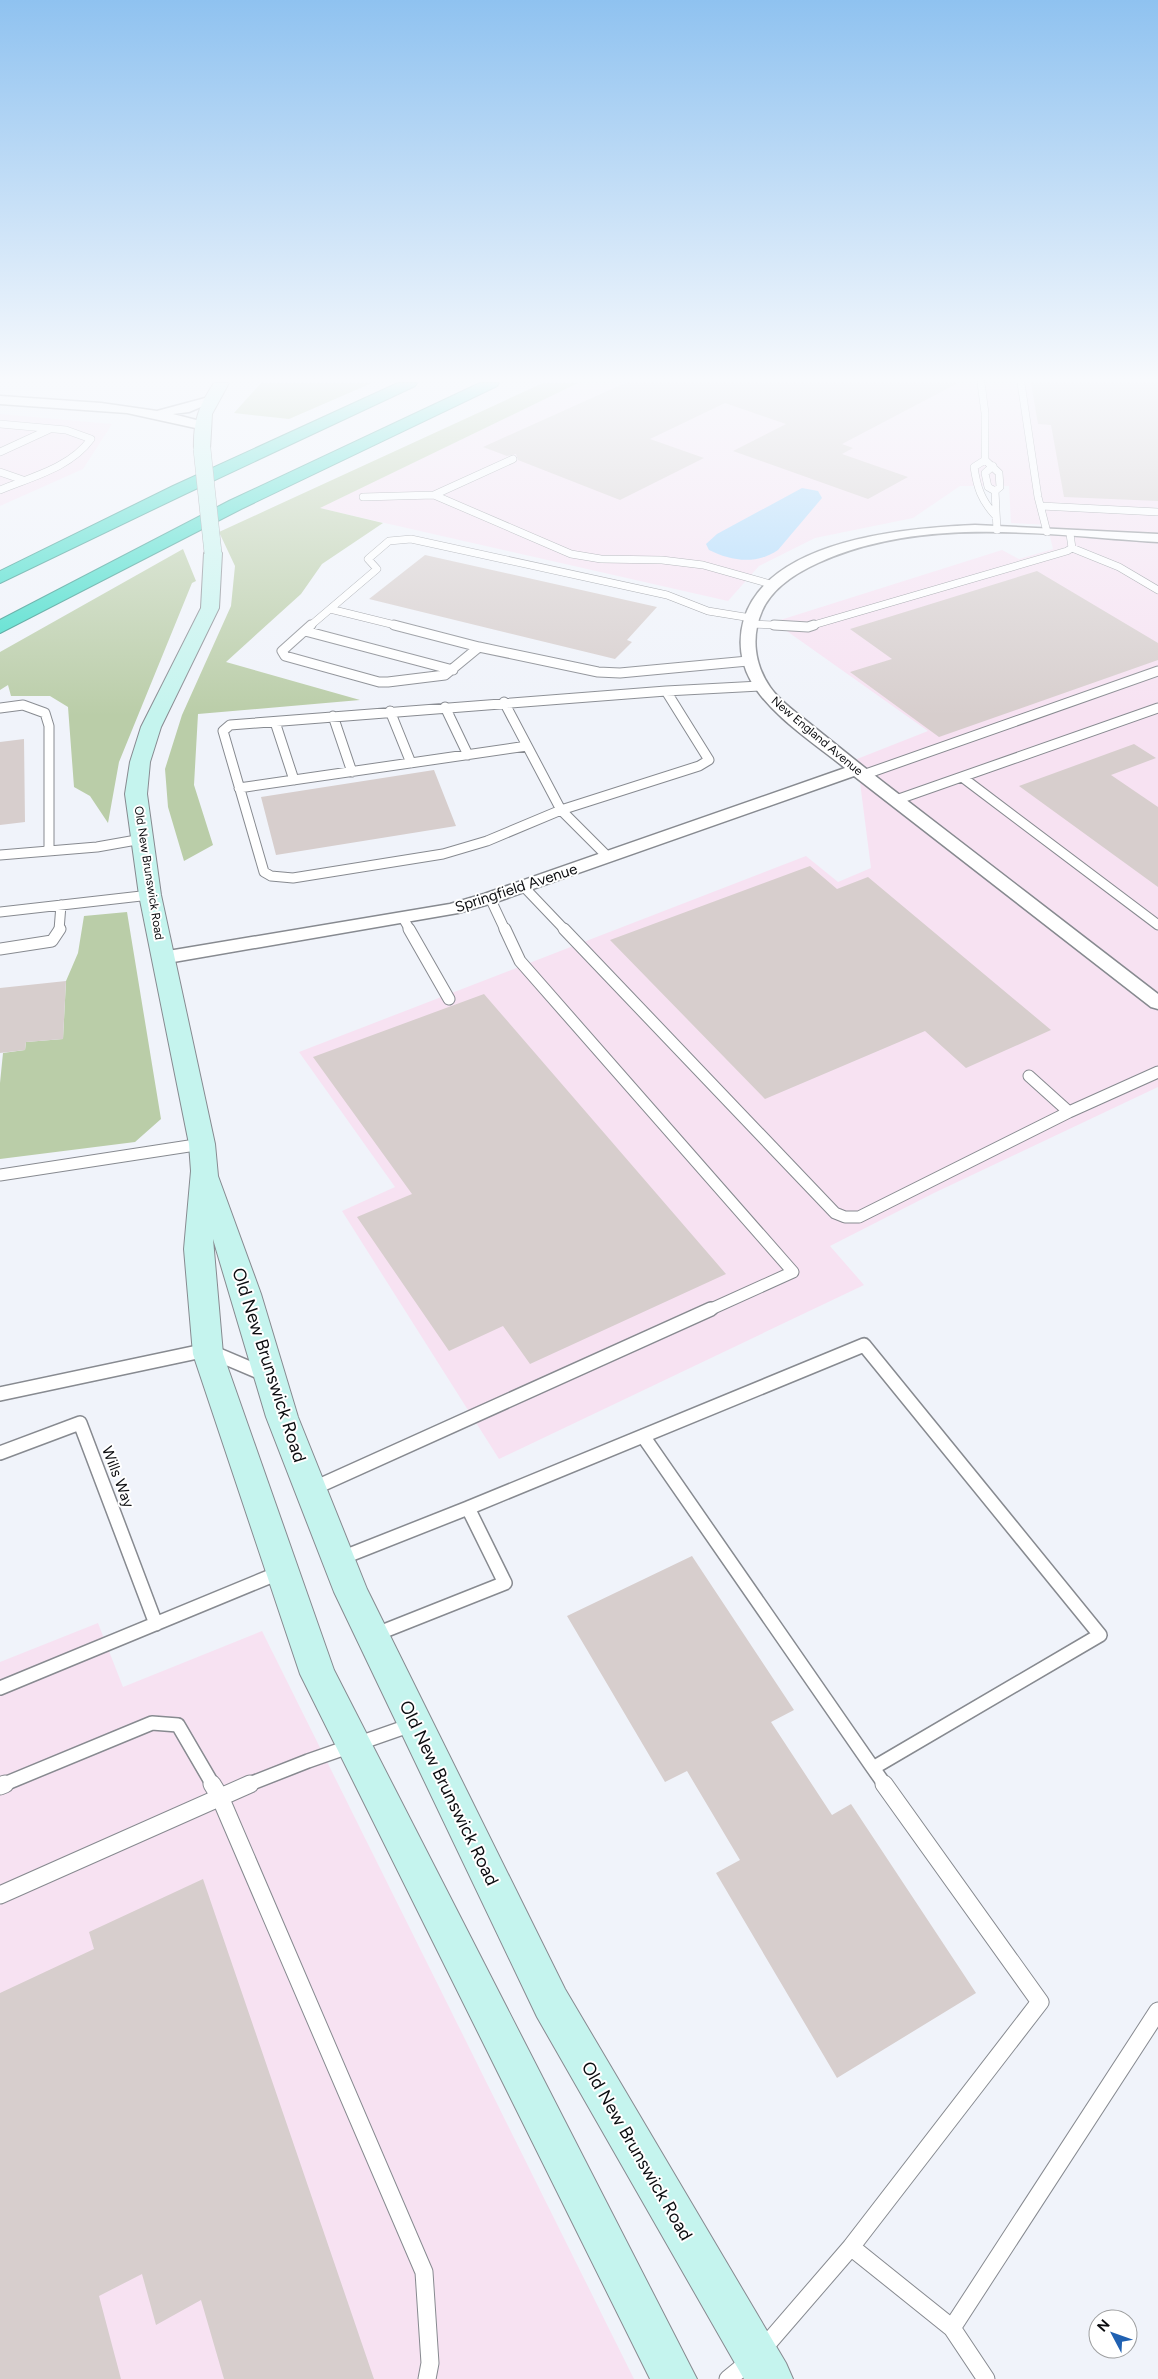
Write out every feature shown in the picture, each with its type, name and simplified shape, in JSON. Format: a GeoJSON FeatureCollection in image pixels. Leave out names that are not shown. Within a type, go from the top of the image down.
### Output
{"type":"FeatureCollection","features":[{"type":"Feature","properties":{"kind":"highway"},"geometry":{"type":"LineString","coordinates":[[0,578],[170,494]]}},
{"type":"Feature","properties":{"kind":"highway"},"geometry":{"type":"LineString","coordinates":[[0,627],[256,494]]}},
{"type":"Feature","properties":{"kind":"main road","name":"Old New Brunswick Road"},"geometry":{"type":"LineString","coordinates":[[207,494],[213,553],[210,608],[151,726],[140,762],[136,794],[150,895],[203,1158],[282,1417],[338,1559],[372,1636],[551,2003],[752,2372]]}},
{"type":"Feature","properties":{"kind":"main road","name":"Old New Brunswick Road"},"geometry":{"type":"LineString","coordinates":[[203,1158],[198,1249],[207,1350],[318,1674],[674,2379]]}},
{"type":"Feature","properties":{"kind":"street","name":"New England Avenue"},"geometry":{"type":"LineString","coordinates":[[1158,538],[1071,541],[1046,532],[996,522],[914,533],[848,546],[805,564],[774,585],[758,604],[750,621],[746,647],[748,661],[760,686],[773,701],[860,773],[1158,1004]]}},
{"type":"Feature","properties":{"kind":"street","name":"Springfield Avenue"},"geometry":{"type":"LineString","coordinates":[[162,958],[452,909],[524,887],[860,773]]}},
{"type":"Feature","properties":{"kind":"lane"},"geometry":{"type":"LineString","coordinates":[[979,494],[981,502],[996,522]]}},
{"type":"Feature","properties":{"kind":"lane"},"geometry":{"type":"LineString","coordinates":[[995,494],[996,522]]}},
{"type":"Feature","properties":{"kind":"lane"},"geometry":{"type":"LineString","coordinates":[[1039,494],[1046,532]]}},
{"type":"Feature","properties":{"kind":"lane"},"geometry":{"type":"LineString","coordinates":[[363,497],[434,495],[571,554],[601,559],[662,560],[702,565],[774,585]]}},
{"type":"Feature","properties":{"kind":"lane"},"geometry":{"type":"LineString","coordinates":[[1041,506],[1158,512]]}},
{"type":"Feature","properties":{"kind":"lane"},"geometry":{"type":"LineString","coordinates":[[479,647],[453,670],[435,677],[379,682],[282,654],[282,651],[377,569],[368,559],[389,541],[411,538],[667,595],[702,610],[722,616],[808,627],[1071,541],[1158,590]]}},
{"type":"Feature","properties":{"kind":"lane"},"geometry":{"type":"LineString","coordinates":[[330,609],[479,647],[598,672],[620,673],[748,661]]}},
{"type":"Feature","properties":{"kind":"lane"},"geometry":{"type":"LineString","coordinates":[[305,631],[453,670]]}},
{"type":"Feature","properties":{"kind":"lane"},"geometry":{"type":"LineString","coordinates":[[860,773],[1158,670]]}},
{"type":"Feature","properties":{"kind":"lane"},"geometry":{"type":"LineString","coordinates":[[666,690],[709,760],[698,766],[561,810],[487,841],[443,854],[293,878],[271,876],[264,872],[223,731],[230,725],[390,711],[666,690],[760,686]]}},
{"type":"Feature","properties":{"kind":"lane"},"geometry":{"type":"LineString","coordinates":[[504,702],[561,810],[608,857]]}},
{"type":"Feature","properties":{"kind":"lane"},"geometry":{"type":"LineString","coordinates":[[0,708],[23,705],[45,713],[49,726],[50,851]]}},
{"type":"Feature","properties":{"kind":"lane"},"geometry":{"type":"LineString","coordinates":[[445,707],[468,755]]}},
{"type":"Feature","properties":{"kind":"lane"},"geometry":{"type":"LineString","coordinates":[[896,800],[1158,708]]}},
{"type":"Feature","properties":{"kind":"lane"},"geometry":{"type":"LineString","coordinates":[[390,711],[411,763]]}},
{"type":"Feature","properties":{"kind":"lane"},"geometry":{"type":"LineString","coordinates":[[333,716],[352,772]]}},
{"type":"Feature","properties":{"kind":"lane"},"geometry":{"type":"LineString","coordinates":[[274,722],[294,780]]}},
{"type":"Feature","properties":{"kind":"lane"},"geometry":{"type":"LineString","coordinates":[[240,788],[527,746]]}},
{"type":"Feature","properties":{"kind":"lane"},"geometry":{"type":"LineString","coordinates":[[962,777],[1158,925]]}},
{"type":"Feature","properties":{"kind":"lane"},"geometry":{"type":"LineString","coordinates":[[0,855],[50,851],[142,839]]}},
{"type":"Feature","properties":{"kind":"lane"},"geometry":{"type":"LineString","coordinates":[[524,887],[835,1213],[845,1217],[859,1217],[1069,1112],[1158,1072]]}},
{"type":"Feature","properties":{"kind":"lane"},"geometry":{"type":"LineString","coordinates":[[0,912],[150,895]]}},
{"type":"Feature","properties":{"kind":"lane"},"geometry":{"type":"LineString","coordinates":[[310,1489],[793,1272],[520,961],[490,898]]}},
{"type":"Feature","properties":{"kind":"lane"},"geometry":{"type":"LineString","coordinates":[[0,949],[52,941],[58,936],[61,928],[61,905]]}},
{"type":"Feature","properties":{"kind":"lane"},"geometry":{"type":"LineString","coordinates":[[403,918],[449,999]]}},
{"type":"Feature","properties":{"kind":"lane"},"geometry":{"type":"LineString","coordinates":[[1029,1076],[1069,1112]]}},
{"type":"Feature","properties":{"kind":"lane"},"geometry":{"type":"LineString","coordinates":[[0,1175],[203,1158]]}},
{"type":"Feature","properties":{"kind":"lane"},"geometry":{"type":"LineString","coordinates":[[338,1559],[468,1508],[864,1345],[1100,1636],[873,1768]]}},
{"type":"Feature","properties":{"kind":"lane"},"geometry":{"type":"LineString","coordinates":[[0,1394],[207,1350],[270,1377]]}},
{"type":"Feature","properties":{"kind":"lane","name":"Wills Way"},"geometry":{"type":"LineString","coordinates":[[0,1453],[80,1423],[156,1624]]}},
{"type":"Feature","properties":{"kind":"lane"},"geometry":{"type":"LineString","coordinates":[[643,1436],[873,1768],[1040,2002],[752,2372]]}},
{"type":"Feature","properties":{"kind":"lane"},"geometry":{"type":"LineString","coordinates":[[372,1636],[505,1583],[468,1508]]}},
{"type":"Feature","properties":{"kind":"lane"},"geometry":{"type":"LineString","coordinates":[[0,1688],[282,1572]]}},
{"type":"Feature","properties":{"kind":"lane"},"geometry":{"type":"LineString","coordinates":[[0,1786],[152,1723],[178,1724],[220,1797],[424,2272],[430,2363],[427,2379]]}},
{"type":"Feature","properties":{"kind":"lane"},"geometry":{"type":"LineString","coordinates":[[0,1895],[220,1797],[353,1743],[415,1724]]}},
{"type":"Feature","properties":{"kind":"lane"},"geometry":{"type":"LineString","coordinates":[[952,2328],[1158,2012]]}},
{"type":"Feature","properties":{"kind":"lane"},"geometry":{"type":"LineString","coordinates":[[851,2247],[952,2328],[986,2379]]}},
{"type":"Feature","properties":{"kind":"shaded area"},"geometry":{"type":"Polygon","coordinates":[[[0,494],[27,494],[0,506],[0,494]]]}},
{"type":"Feature","properties":{"kind":"shaded area"},"geometry":{"type":"Polygon","coordinates":[[[348,494],[948,494],[913,518],[815,538],[759,566],[728,601],[319,508],[348,494]]]}},
{"type":"Feature","properties":{"kind":"shaded area"},"geometry":{"type":"Polygon","coordinates":[[[1009,494],[1158,494],[1158,1087],[934,1193],[830,1246],[864,1285],[499,1459],[342,1211],[395,1187],[299,1052],[806,856],[838,882],[871,868],[857,759],[928,731],[774,622],[1002,550],[1019,559],[1053,549],[1047,525],[1011,523],[1009,494]]]}},
{"type":"Feature","properties":{"kind":"shaded area"},"geometry":{"type":"Polygon","coordinates":[[[98,1623],[123,1687],[262,1631],[634,2379],[0,2379],[0,1662],[98,1623]]]}},
{"type":"Feature","properties":{"kind":"green space"},"geometry":{"type":"Polygon","coordinates":[[[302,494],[349,494],[320,508],[383,523],[322,564],[301,594],[226,662],[360,700],[198,714],[194,785],[213,845],[184,861],[168,807],[165,769],[182,715],[231,606],[235,566],[219,532],[302,494]]]}},
{"type":"Feature","properties":{"kind":"green space"},"geometry":{"type":"Polygon","coordinates":[[[183,549],[196,581],[192,583],[119,762],[108,823],[90,796],[74,787],[68,707],[50,696],[11,696],[8,685],[0,690],[0,652],[183,549]]]}},
{"type":"Feature","properties":{"kind":"green space"},"geometry":{"type":"Polygon","coordinates":[[[127,912],[161,1119],[135,1142],[0,1159],[0,1083],[3,1053],[25,1050],[26,1042],[63,1039],[66,981],[78,953],[84,916],[127,912]]]}},
{"type":"Feature","properties":{"kind":"water"},"geometry":{"type":"Polygon","coordinates":[[[791,494],[820,494],[822,498],[778,550],[770,555],[744,560],[717,554],[709,550],[706,544],[717,534],[791,494]]]}},
{"type":"Feature","properties":{"kind":"building"},"geometry":{"type":"Polygon","coordinates":[[[605,494],[632,494],[620,500],[605,494]]]}},
{"type":"Feature","properties":{"kind":"building"},"geometry":{"type":"Polygon","coordinates":[[[854,494],[877,494],[868,499],[854,494]]]}},
{"type":"Feature","properties":{"kind":"building"},"geometry":{"type":"Polygon","coordinates":[[[1063,494],[1158,494],[1158,501],[1064,497],[1063,494]]]}},
{"type":"Feature","properties":{"kind":"building"},"geometry":{"type":"Polygon","coordinates":[[[425,555],[657,607],[627,640],[632,642],[615,659],[369,599],[425,555]]]}},
{"type":"Feature","properties":{"kind":"building"},"geometry":{"type":"Polygon","coordinates":[[[1037,571],[1158,643],[1158,660],[939,737],[850,672],[892,659],[850,629],[1037,571]]]}},
{"type":"Feature","properties":{"kind":"building"},"geometry":{"type":"Polygon","coordinates":[[[24,739],[25,822],[0,825],[0,742],[24,739]]]}},
{"type":"Feature","properties":{"kind":"building"},"geometry":{"type":"Polygon","coordinates":[[[1134,744],[1156,758],[1111,775],[1158,807],[1158,887],[1019,786],[1134,744]]]}},
{"type":"Feature","properties":{"kind":"building"},"geometry":{"type":"Polygon","coordinates":[[[434,770],[456,826],[276,855],[261,797],[434,770]]]}},
{"type":"Feature","properties":{"kind":"building"},"geometry":{"type":"Polygon","coordinates":[[[810,866],[837,889],[868,877],[1051,1030],[966,1068],[925,1031],[765,1099],[610,940],[810,866]]]}},
{"type":"Feature","properties":{"kind":"building"},"geometry":{"type":"Polygon","coordinates":[[[66,981],[63,1039],[26,1042],[25,1050],[0,1053],[0,988],[66,981]]]}},
{"type":"Feature","properties":{"kind":"building"},"geometry":{"type":"Polygon","coordinates":[[[484,994],[726,1274],[530,1364],[503,1326],[449,1351],[357,1217],[412,1194],[313,1057],[484,994]]]}},
{"type":"Feature","properties":{"kind":"building"},"geometry":{"type":"Polygon","coordinates":[[[692,1556],[794,1710],[771,1722],[832,1815],[851,1804],[976,1993],[837,2078],[716,1873],[740,1860],[687,1771],[665,1782],[567,1616],[692,1556]]]}},
{"type":"Feature","properties":{"kind":"building"},"geometry":{"type":"Polygon","coordinates":[[[203,1879],[374,2379],[224,2379],[201,2300],[156,2325],[142,2274],[99,2296],[121,2379],[0,2379],[0,1993],[94,1949],[89,1932],[203,1879]]]}}]}
